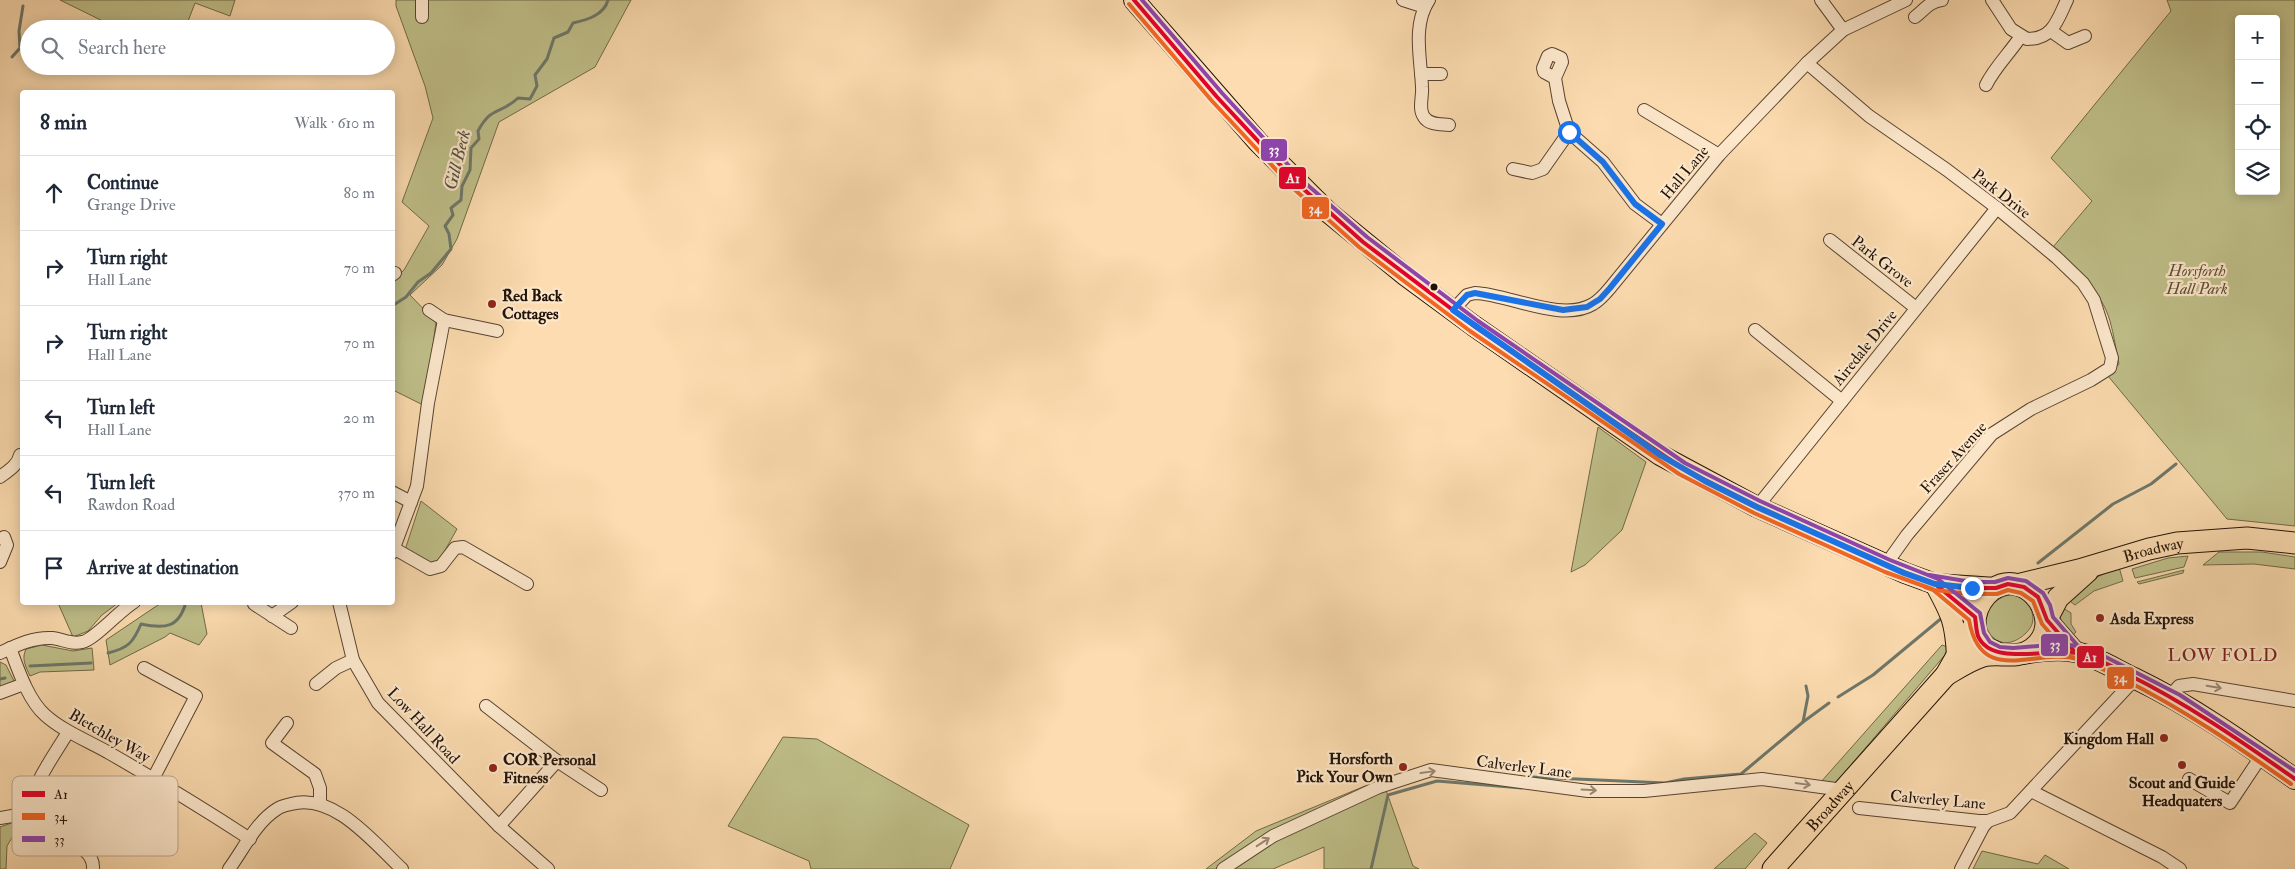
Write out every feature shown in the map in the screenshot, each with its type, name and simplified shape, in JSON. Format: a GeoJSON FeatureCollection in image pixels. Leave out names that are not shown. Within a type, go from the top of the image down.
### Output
{"type":"FeatureCollection","features":[{"type":"Feature","properties":{"kind":"highway","name":"Broadway"},"geometry":{"type":"LineString","coordinates":[[2017,585],[2094,566],[2149,548],[2186,542],[2247,538],[2295,543]]}},
{"type":"Feature","properties":{"kind":"highway"},"geometry":{"type":"LineString","coordinates":[[1946,675],[1971,660],[1985,656],[2013,656],[2023,654],[2032,648],[2041,640],[2047,619],[2058,598],[2094,566]]}},
{"type":"Feature","properties":{"kind":"highway"},"geometry":{"type":"LineString","coordinates":[[1946,675],[1975,621],[1982,598],[1996,588],[2008,584],[2017,585],[2038,597],[2047,619]]}},
{"type":"Feature","properties":{"kind":"highway"},"geometry":{"type":"LineString","coordinates":[[1975,621],[1981,641],[1988,648],[2001,655]]}},
{"type":"Feature","properties":{"kind":"highway","name":"Broadway"},"geometry":{"type":"LineString","coordinates":[[1773,869],[1946,675]]}},
{"type":"Feature","properties":{"kind":"main road"},"geometry":{"type":"LineString","coordinates":[[1134,0],[1258,142],[1299,185],[1363,242],[1453,310],[1660,455],[1757,507],[1888,566],[1935,584],[1996,588]]}},
{"type":"Feature","properties":{"kind":"main road"},"geometry":{"type":"LineString","coordinates":[[1935,584],[1975,621]]}},
{"type":"Feature","properties":{"kind":"main road"},"geometry":{"type":"LineString","coordinates":[[1935,584],[1952,614],[1956,630],[1957,654]]}},
{"type":"Feature","properties":{"kind":"main road"},"geometry":{"type":"LineString","coordinates":[[2047,619],[2074,651]]}},
{"type":"Feature","properties":{"kind":"main road"},"geometry":{"type":"LineString","coordinates":[[2023,654],[2040,651],[2074,651],[2096,659],[2170,696],[2262,755],[2295,779]]}},
{"type":"Feature","properties":{"kind":"street"},"geometry":{"type":"LineString","coordinates":[[422,0],[422,17]]}},
{"type":"Feature","properties":{"kind":"street"},"geometry":{"type":"LineString","coordinates":[[1403,0],[1427,3],[1419,36],[1421,107],[1423,116],[1432,123],[1448,125]]}},
{"type":"Feature","properties":{"kind":"street"},"geometry":{"type":"LineString","coordinates":[[1821,0],[1843,30]]}},
{"type":"Feature","properties":{"kind":"street","name":"Hall Lane"},"geometry":{"type":"LineString","coordinates":[[1453,310],[1467,295],[1475,293],[1563,310],[1587,307],[1600,299],[1719,155],[1807,63],[1843,30],[1906,0]]}},
{"type":"Feature","properties":{"kind":"street"},"geometry":{"type":"LineString","coordinates":[[1915,17],[1928,5],[1942,0]]}},
{"type":"Feature","properties":{"kind":"street"},"geometry":{"type":"LineString","coordinates":[[1992,0],[2011,29],[2021,36],[2033,39],[2043,37],[2051,31],[2067,0]]}},
{"type":"Feature","properties":{"kind":"street"},"geometry":{"type":"LineString","coordinates":[[2051,31],[2069,46],[2085,36]]}},
{"type":"Feature","properties":{"kind":"street"},"geometry":{"type":"LineString","coordinates":[[1986,85],[1996,66],[2009,55],[2021,36]]}},
{"type":"Feature","properties":{"kind":"street","name":"Park Drive"},"geometry":{"type":"LineString","coordinates":[[1807,63],[1869,116],[1997,208],[2083,283],[2094,300],[2101,319],[2112,363],[2110,368],[2091,380]]}},
{"type":"Feature","properties":{"kind":"street"},"geometry":{"type":"LineString","coordinates":[[1421,74],[1441,74]]}},
{"type":"Feature","properties":{"kind":"street"},"geometry":{"type":"LineString","coordinates":[[1555,78],[1559,101],[1569,132],[1603,162],[1635,204],[1662,224]]}},
{"type":"Feature","properties":{"kind":"street"},"geometry":{"type":"LineString","coordinates":[[1644,110],[1719,155]]}},
{"type":"Feature","properties":{"kind":"street"},"geometry":{"type":"LineString","coordinates":[[1513,169],[1532,173],[1543,169],[1569,132]]}},
{"type":"Feature","properties":{"kind":"street","name":"Airedale Drive"},"geometry":{"type":"LineString","coordinates":[[1757,507],[1997,208]]}},
{"type":"Feature","properties":{"kind":"street","name":"Park Grove"},"geometry":{"type":"LineString","coordinates":[[1830,240],[1916,308]]}},
{"type":"Feature","properties":{"kind":"street"},"geometry":{"type":"LineString","coordinates":[[429,310],[444,320],[497,332]]}},
{"type":"Feature","properties":{"kind":"street"},"geometry":{"type":"LineString","coordinates":[[395,548],[417,486],[428,403],[444,320]]}},
{"type":"Feature","properties":{"kind":"street"},"geometry":{"type":"LineString","coordinates":[[1754,330],[1842,401]]}},
{"type":"Feature","properties":{"kind":"street","name":"Fraser Avenue"},"geometry":{"type":"LineString","coordinates":[[1888,566],[1892,556],[1907,535],[1992,434],[2031,409],[2091,380]]}},
{"type":"Feature","properties":{"kind":"street"},"geometry":{"type":"LineString","coordinates":[[0,477],[13,468],[20,458]]}},
{"type":"Feature","properties":{"kind":"street"},"geometry":{"type":"LineString","coordinates":[[395,494],[411,502]]}},
{"type":"Feature","properties":{"kind":"street"},"geometry":{"type":"LineString","coordinates":[[0,562],[7,545],[4,536]]}},
{"type":"Feature","properties":{"kind":"street"},"geometry":{"type":"LineString","coordinates":[[395,552],[430,569],[441,566],[455,548],[463,547],[527,584]]}},
{"type":"Feature","properties":{"kind":"street"},"geometry":{"type":"LineString","coordinates":[[5,651],[26,642],[43,638],[75,643],[88,640],[129,605]]}},
{"type":"Feature","properties":{"kind":"street"},"geometry":{"type":"LineString","coordinates":[[256,605],[291,628]]}},
{"type":"Feature","properties":{"kind":"street"},"geometry":{"type":"LineString","coordinates":[[272,616],[288,605]]}},
{"type":"Feature","properties":{"kind":"street","name":"Low Hall Road"},"geometry":{"type":"LineString","coordinates":[[340,605],[353,660],[378,702],[499,826],[548,869]]}},
{"type":"Feature","properties":{"kind":"street","name":"Bletchley Way"},"geometry":{"type":"LineString","coordinates":[[5,651],[44,714],[68,732],[94,744],[150,776]]}},
{"type":"Feature","properties":{"kind":"street"},"geometry":{"type":"LineString","coordinates":[[316,684],[336,668],[353,660]]}},
{"type":"Feature","properties":{"kind":"street"},"geometry":{"type":"LineString","coordinates":[[144,668],[196,696],[154,776]]}},
{"type":"Feature","properties":{"kind":"street","name":"Calverley Lane"},"geometry":{"type":"LineString","coordinates":[[1859,808],[1988,821],[2010,813],[2135,678]]}},
{"type":"Feature","properties":{"kind":"street"},"geometry":{"type":"LineString","coordinates":[[0,693],[24,684]]}},
{"type":"Feature","properties":{"kind":"street"},"geometry":{"type":"LineString","coordinates":[[2170,696],[2179,686],[2193,684],[2295,701]]}},
{"type":"Feature","properties":{"kind":"street"},"geometry":{"type":"LineString","coordinates":[[486,706],[557,761],[601,790]]}},
{"type":"Feature","properties":{"kind":"street"},"geometry":{"type":"LineString","coordinates":[[287,723],[272,743],[315,774],[320,788],[320,804]]}},
{"type":"Feature","properties":{"kind":"street"},"geometry":{"type":"LineString","coordinates":[[43,776],[68,732]]}},
{"type":"Feature","properties":{"kind":"street"},"geometry":{"type":"LineString","coordinates":[[2189,780],[2230,803],[2262,755]]}},
{"type":"Feature","properties":{"kind":"street"},"geometry":{"type":"LineString","coordinates":[[499,826],[557,761]]}},
{"type":"Feature","properties":{"kind":"street","name":"Calverley Lane"},"geometry":{"type":"LineString","coordinates":[[1223,869],[1273,836],[1379,787],[1431,770],[1588,791],[1644,792],[1762,779],[1843,790]]}},
{"type":"Feature","properties":{"kind":"street"},"geometry":{"type":"LineString","coordinates":[[2031,791],[2162,857],[2180,869]]}},
{"type":"Feature","properties":{"kind":"street","name":"Bletchley Way"},"geometry":{"type":"LineString","coordinates":[[178,794],[250,839]]}},
{"type":"Feature","properties":{"kind":"street"},"geometry":{"type":"LineString","coordinates":[[229,869],[264,820],[278,808],[300,802],[320,804],[348,818],[402,869]]}},
{"type":"Feature","properties":{"kind":"street"},"geometry":{"type":"LineString","coordinates":[[1961,869],[1988,821]]}},
{"type":"Feature","properties":{"kind":"street"},"geometry":{"type":"LineString","coordinates":[[89,856],[97,867]]}},
{"type":"Feature","properties":{"kind":"green space"},"geometry":{"type":"Polygon","coordinates":[[[60,0],[235,0],[230,16],[195,3],[188,20],[101,20],[60,0]]]}},
{"type":"Feature","properties":{"kind":"green space"},"geometry":{"type":"Polygon","coordinates":[[[396,0],[631,0],[595,67],[499,122],[457,239],[442,265],[410,295],[436,322],[425,406],[395,391],[395,278],[404,270],[429,226],[402,202],[433,118],[425,86],[396,6],[396,0]]]}},
{"type":"Feature","properties":{"kind":"green space","name":"Horsforth Hall Park"},"geometry":{"type":"Polygon","coordinates":[[[2167,0],[2295,0],[2295,526],[2227,519],[2108,376],[2119,364],[2106,310],[2087,281],[2053,247],[2092,201],[2051,158],[2171,11],[2167,0]]]}},
{"type":"Feature","properties":{"kind":"green space"},"geometry":{"type":"Polygon","coordinates":[[[1598,427],[1646,462],[1622,530],[1585,565],[1571,572],[1598,427]]]}},
{"type":"Feature","properties":{"kind":"green space"},"geometry":{"type":"Polygon","coordinates":[[[421,501],[457,529],[439,561],[432,564],[405,550],[421,501]]]}},
{"type":"Feature","properties":{"kind":"green space"},"geometry":{"type":"Polygon","coordinates":[[[2219,552],[2262,552],[2295,557],[2295,569],[2254,564],[2203,565],[2219,552]]]}},
{"type":"Feature","properties":{"kind":"green space"},"geometry":{"type":"Polygon","coordinates":[[[2188,556],[2184,567],[2135,578],[2132,569],[2168,558],[2188,556]]]}},
{"type":"Feature","properties":{"kind":"green space"},"geometry":{"type":"Polygon","coordinates":[[[2119,567],[2123,581],[2094,591],[2075,605],[2066,598],[2088,581],[2119,567]]]}},
{"type":"Feature","properties":{"kind":"green space"},"geometry":{"type":"Polygon","coordinates":[[[2184,570],[2183,573],[2139,584],[2137,582],[2184,570]]]}},
{"type":"Feature","properties":{"kind":"green space"},"geometry":{"type":"Polygon","coordinates":[[[2013,594],[2026,598],[2033,620],[2030,629],[2026,633],[2014,641],[2002,642],[1993,638],[1988,630],[1986,619],[1989,609],[1998,600],[2013,594]]]}},
{"type":"Feature","properties":{"kind":"green space"},"geometry":{"type":"Polygon","coordinates":[[[59,605],[115,605],[102,615],[88,631],[73,637],[59,605]]]}},
{"type":"Feature","properties":{"kind":"green space"},"geometry":{"type":"Polygon","coordinates":[[[158,605],[201,605],[207,634],[199,645],[170,633],[110,665],[106,640],[158,605]]]}},
{"type":"Feature","properties":{"kind":"green space"},"geometry":{"type":"Polygon","coordinates":[[[2060,606],[2071,613],[2071,624],[2076,632],[2073,635],[2062,623],[2060,606]]]}},
{"type":"Feature","properties":{"kind":"green space"},"geometry":{"type":"Polygon","coordinates":[[[42,645],[73,651],[92,648],[94,670],[40,672],[30,676],[25,663],[26,649],[42,645]]]}},
{"type":"Feature","properties":{"kind":"green space"},"geometry":{"type":"Polygon","coordinates":[[[1942,645],[1948,647],[1945,655],[1832,787],[1820,783],[1942,645]]]}},
{"type":"Feature","properties":{"kind":"green space"},"geometry":{"type":"Polygon","coordinates":[[[0,662],[6,665],[14,681],[0,689],[0,662]]]}},
{"type":"Feature","properties":{"kind":"green space"},"geometry":{"type":"Polygon","coordinates":[[[783,737],[817,739],[969,825],[950,869],[811,869],[809,861],[728,826],[783,737]]]}},
{"type":"Feature","properties":{"kind":"green space"},"geometry":{"type":"Polygon","coordinates":[[[1382,779],[1413,866],[1419,869],[1324,869],[1324,847],[1273,869],[1206,869],[1256,831],[1382,779]]]}},
{"type":"Feature","properties":{"kind":"green space"},"geometry":{"type":"Polygon","coordinates":[[[12,823],[12,838],[7,846],[6,869],[0,869],[0,827],[12,823]]]}},
{"type":"Feature","properties":{"kind":"green space"},"geometry":{"type":"Polygon","coordinates":[[[1755,833],[1767,843],[1745,869],[1714,869],[1755,833]]]}},
{"type":"Feature","properties":{"kind":"green space"},"geometry":{"type":"Polygon","coordinates":[[[1982,851],[2038,864],[2045,855],[2069,869],[1973,869],[1982,851]]]}},
{"type":"Feature","properties":{"kind":"waterway","name":"Gill Beck"},"geometry":{"type":"LineString","coordinates":[[395,304],[406,297],[418,282],[431,273],[451,249],[449,234],[445,226],[453,215],[451,208],[461,200],[462,186],[470,170],[471,148],[479,139],[478,131],[483,123],[492,114],[518,98],[530,99],[537,86],[535,75],[547,59],[554,38],[568,32],[573,23],[599,13],[603,10],[608,0]]}},
{"type":"Feature","properties":{"kind":"waterway"},"geometry":{"type":"LineString","coordinates":[[21,20],[23,6]]}},
{"type":"Feature","properties":{"kind":"waterway"},"geometry":{"type":"LineString","coordinates":[[20,25],[20,48]]}},
{"type":"Feature","properties":{"kind":"waterway"},"geometry":{"type":"LineString","coordinates":[[12,57],[20,48]]}},
{"type":"Feature","properties":{"kind":"waterway"},"geometry":{"type":"LineString","coordinates":[[2038,563],[2113,504],[2151,484],[2176,464]]}},
{"type":"Feature","properties":{"kind":"waterway","name":"Gill Beck"},"geometry":{"type":"LineString","coordinates":[[108,653],[129,644],[141,624],[164,626],[175,622],[185,605]]}},
{"type":"Feature","properties":{"kind":"waterway"},"geometry":{"type":"LineString","coordinates":[[1838,697],[1873,675],[1943,617]]}},
{"type":"Feature","properties":{"kind":"waterway","name":"Gill Beck"},"geometry":{"type":"LineString","coordinates":[[30,666],[91,663]]}},
{"type":"Feature","properties":{"kind":"waterway","name":"Gill Beck"},"geometry":{"type":"LineString","coordinates":[[0,679],[5,678]]}},
{"type":"Feature","properties":{"kind":"waterway"},"geometry":{"type":"LineString","coordinates":[[1532,777],[1665,783],[1684,779],[1741,774],[1803,722],[1808,696],[1806,686]]}},
{"type":"Feature","properties":{"kind":"waterway"},"geometry":{"type":"LineString","coordinates":[[1803,722],[1829,703]]}},
{"type":"Feature","properties":{"kind":"waterway"},"geometry":{"type":"LineString","coordinates":[[1371,869],[1388,795],[1437,781],[1522,788]]}},
{"type":"Feature","properties":{"kind":"transit line","name":"A1"},"geometry":{"type":"LineString","coordinates":[[1134,0],[1217,97],[1299,185],[1363,242],[1474,326],[1682,468],[1757,507],[1888,566],[1935,584],[1975,617],[1978,636],[1985,646],[2010,654],[2073,653],[2101,661],[2149,685],[2192,710],[2295,779]]}},
{"type":"Feature","properties":{"kind":"transit line","name":"33"},"geometry":{"type":"LineString","coordinates":[[1142,0],[1222,93],[1303,181],[1367,237],[1478,321],[1685,463],[1760,501],[1890,560],[1938,579],[1980,613],[1984,633],[1990,642],[2000,647],[2013,648],[2062,644],[2094,651],[2180,695],[2295,771]]}},
{"type":"Feature","properties":{"kind":"transit line","name":"34"},"geometry":{"type":"LineString","coordinates":[[1129,4],[1212,101],[1295,190],[1359,247],[1470,331],[1679,474],[1754,513],[1885,572],[1932,589],[1969,620],[1975,641],[1985,653],[1997,659],[2012,660],[2061,657],[2078,659],[2096,666],[2188,715],[2291,784]]}},
{"type":"Feature","properties":{"kind":"transit line","name":"33"},"geometry":{"type":"LineString","coordinates":[[1929,575],[1972,582],[1995,582],[2008,578],[2026,581],[2043,593],[2050,605],[2053,617],[2078,646],[2095,652]]}},
{"type":"Feature","properties":{"kind":"transit line","name":"A1"},"geometry":{"type":"LineString","coordinates":[[1927,581],[1935,584],[1972,588],[1996,588],[2008,584],[2024,587],[2038,597],[2047,620],[2074,651],[2093,658]]}},
{"type":"Feature","properties":{"kind":"transit line","name":"34"},"geometry":{"type":"LineString","coordinates":[[1925,587],[1934,590],[1971,594],[1997,594],[2008,590],[2021,593],[2033,601],[2042,624],[2070,656],[2091,664]]}},
{"type":"Feature","properties":{"kind":"place","name":"Red Back Cottages"},"geometry":{"type":"Point","coordinates":[492,304]}},
{"type":"Feature","properties":{"kind":"place","name":"Asda Express"},"geometry":{"type":"Point","coordinates":[2100,618]}},
{"type":"Feature","properties":{"kind":"place","name":"Kingdom Hall"},"geometry":{"type":"Point","coordinates":[2164,738]}},
{"type":"Feature","properties":{"kind":"place","name":"Scout and Guide Headquaters"},"geometry":{"type":"Point","coordinates":[2182,765]}},
{"type":"Feature","properties":{"kind":"place","name":"Horsforth Pick Your Own"},"geometry":{"type":"Point","coordinates":[1403,767]}},
{"type":"Feature","properties":{"kind":"place","name":"COR Personal Fitness"},"geometry":{"type":"Point","coordinates":[493,768]}},
{"type":"Feature","properties":{"kind":"district","name":"LOW FOLD"},"geometry":{"type":"Point","coordinates":[2223,655]}},
{"type":"Feature","properties":{"kind":"route"},"geometry":{"type":"LineString","coordinates":[[1569,132],[1603,162],[1635,204],[1662,224],[1610,288],[1600,299],[1587,307],[1563,310],[1475,293],[1467,295],[1453,310],[1660,455],[1705,481],[1757,507],[1904,573],[1935,584],[1972,588]]}}]}
